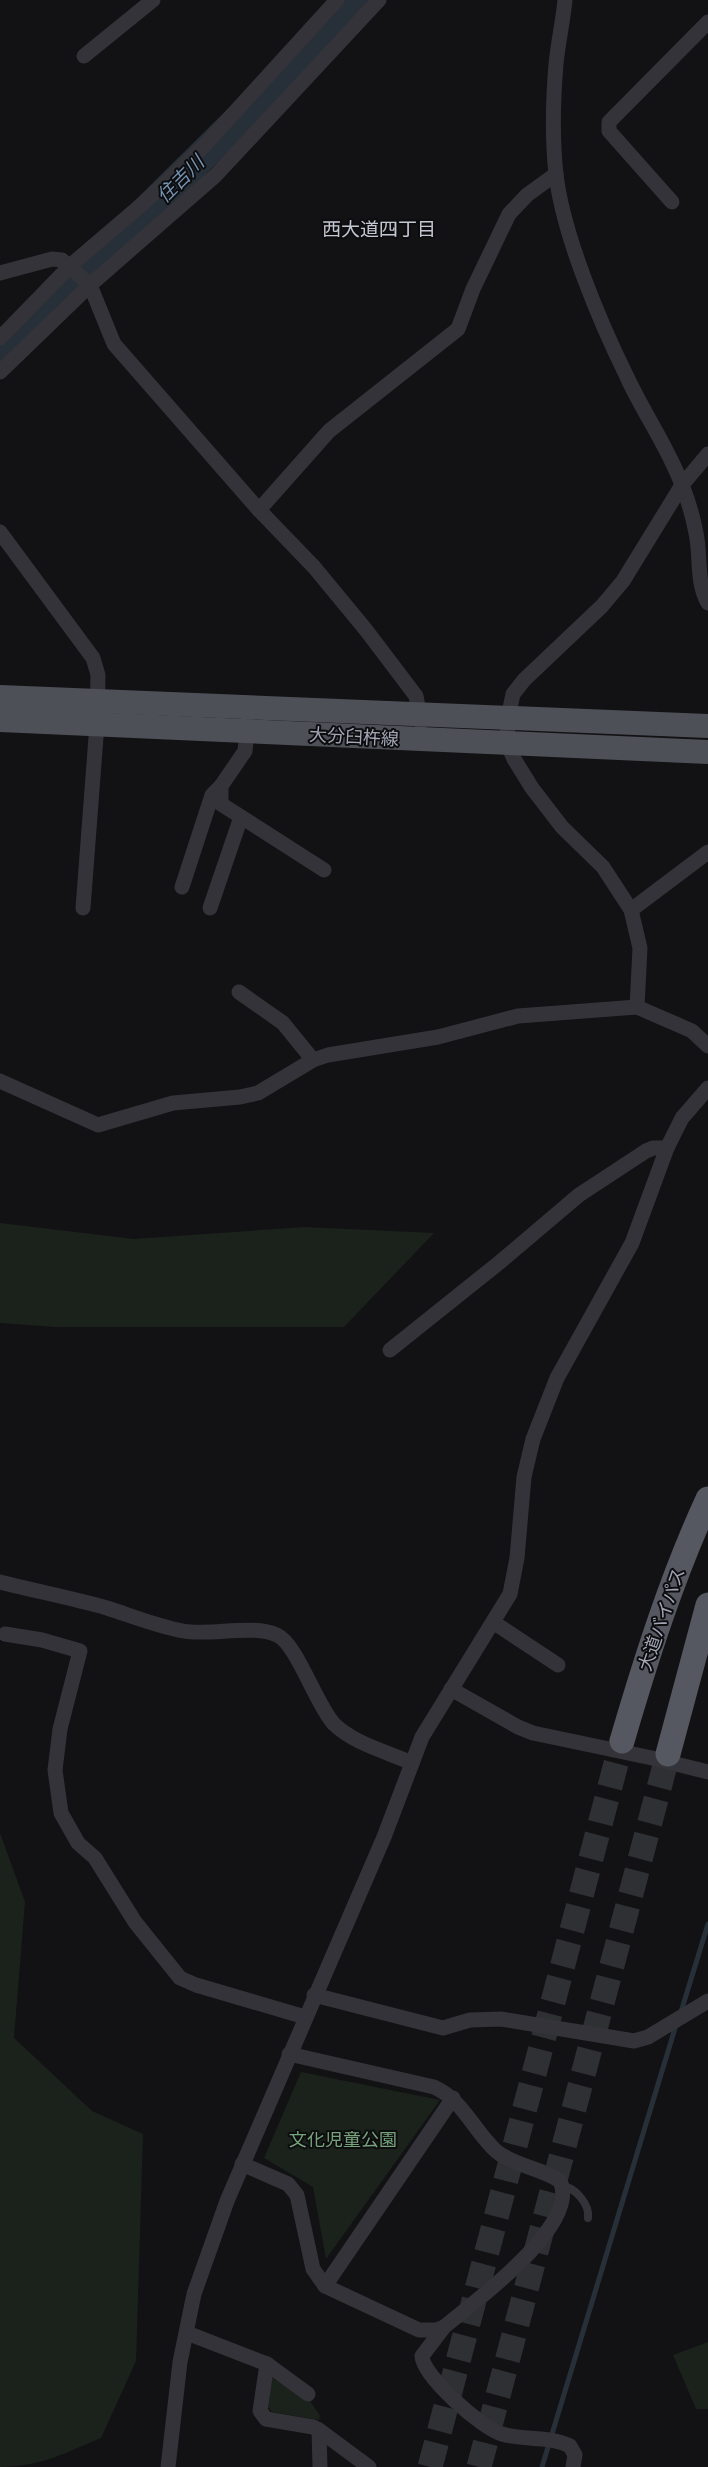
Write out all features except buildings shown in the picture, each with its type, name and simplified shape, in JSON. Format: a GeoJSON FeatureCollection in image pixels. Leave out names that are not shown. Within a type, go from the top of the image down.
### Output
{"type":"FeatureCollection","features":[{"type":"Feature","properties":{"kind":"highway","name":"大道バイパス"},"geometry":{"type":"LineString","coordinates":[[622,1741],[643,1670],[669,1596],[708,1499]]}},
{"type":"Feature","properties":{"kind":"highway"},"geometry":{"type":"LineString","coordinates":[[668,1754],[708,1605]]}},
{"type":"Feature","properties":{"kind":"main road","name":"大分臼杵線"},"geometry":{"type":"LineString","coordinates":[[0,696],[708,726]]}},
{"type":"Feature","properties":{"kind":"main road","name":"大分臼杵線"},"geometry":{"type":"LineString","coordinates":[[0,720],[708,752]]}},
{"type":"Feature","properties":{"kind":"street"},"geometry":{"type":"LineString","coordinates":[[84,56],[153,0]]}},
{"type":"Feature","properties":{"kind":"street"},"geometry":{"type":"LineString","coordinates":[[0,338],[71,265],[146,200],[204,146],[337,0]]}},
{"type":"Feature","properties":{"kind":"street"},"geometry":{"type":"LineString","coordinates":[[0,372],[90,285],[216,175],[379,0]]}},
{"type":"Feature","properties":{"kind":"street"},"geometry":{"type":"LineString","coordinates":[[565,0],[556,63],[554,116],[556,174],[562,207],[579,260],[604,325],[627,378],[652,423],[682,485],[696,534],[705,598],[708,603]]}},
{"type":"Feature","properties":{"kind":"street"},"geometry":{"type":"LineString","coordinates":[[672,202],[609,132],[609,122],[708,22]]}},
{"type":"Feature","properties":{"kind":"street"},"geometry":{"type":"LineString","coordinates":[[259,510],[329,431],[458,329],[473,289],[509,214],[527,195],[556,174]]}},
{"type":"Feature","properties":{"kind":"street"},"geometry":{"type":"LineString","coordinates":[[0,273],[52,259],[62,260],[71,265],[90,285],[114,344],[259,510],[314,567],[366,630],[416,696],[421,714],[422,739]]}},
{"type":"Feature","properties":{"kind":"street"},"geometry":{"type":"LineString","coordinates":[[637,1007],[640,948],[631,910],[602,867],[562,827],[532,788],[514,759],[507,743],[508,718],[513,694],[524,680],[602,606],[618,587],[682,485],[708,454]]}},
{"type":"Feature","properties":{"kind":"street"},"geometry":{"type":"LineString","coordinates":[[0,532],[92,658],[98,674],[97,724],[83,908]]}},
{"type":"Feature","properties":{"kind":"street"},"geometry":{"type":"LineString","coordinates":[[182,887],[212,795],[221,786],[244,751],[248,731],[249,707]]}},
{"type":"Feature","properties":{"kind":"street"},"geometry":{"type":"LineString","coordinates":[[221,786],[221,804],[324,870]]}},
{"type":"Feature","properties":{"kind":"street"},"geometry":{"type":"LineString","coordinates":[[210,908],[241,817]]}},
{"type":"Feature","properties":{"kind":"street"},"geometry":{"type":"LineString","coordinates":[[631,910],[708,852]]}},
{"type":"Feature","properties":{"kind":"street"},"geometry":{"type":"LineString","coordinates":[[239,992],[283,1023],[313,1060]]}},
{"type":"Feature","properties":{"kind":"street"},"geometry":{"type":"LineString","coordinates":[[0,1081],[98,1125],[173,1103],[240,1097],[258,1093],[313,1060],[328,1055],[438,1037],[518,1016],[637,1007],[692,1031],[708,1046]]}},
{"type":"Feature","properties":{"kind":"street"},"geometry":{"type":"LineString","coordinates":[[168,2467],[178,2380],[194,2294],[242,2164],[384,1837],[422,1737],[510,1594],[517,1558],[524,1477],[533,1439],[557,1378],[632,1242],[667,1148],[682,1118],[708,1088]]}},
{"type":"Feature","properties":{"kind":"street"},"geometry":{"type":"LineString","coordinates":[[390,1350],[579,1195],[653,1148],[667,1148]]}},
{"type":"Feature","properties":{"kind":"street"},"geometry":{"type":"LineString","coordinates":[[0,1582],[107,1608],[152,1624],[185,1631],[258,1631],[278,1636],[292,1651],[319,1703],[335,1724],[351,1736],[412,1763]]}},
{"type":"Feature","properties":{"kind":"street"},"geometry":{"type":"LineString","coordinates":[[493,1622],[558,1665]]}},
{"type":"Feature","properties":{"kind":"street"},"geometry":{"type":"LineString","coordinates":[[5,1634],[42,1640],[80,1652],[60,1729],[55,1770],[61,1814],[78,1843],[95,1858],[135,1922],[180,1978],[196,1985],[305,2017]]}},
{"type":"Feature","properties":{"kind":"street"},"geometry":{"type":"LineString","coordinates":[[451,1689],[518,1727],[533,1733],[708,1772]]}},
{"type":"Feature","properties":{"kind":"street"},"geometry":{"type":"LineString","coordinates":[[314,1995],[444,2028],[470,2020],[501,2018],[634,2040],[648,2037],[708,2001]]}},
{"type":"Feature","properties":{"kind":"street"},"geometry":{"type":"LineString","coordinates":[[289,2054],[434,2087],[453,2098],[497,2152],[554,2177],[563,2186],[562,2200],[550,2230],[506,2276],[444,2327],[422,2356],[425,2366],[439,2385],[488,2428],[505,2435],[548,2438],[570,2446],[575,2455],[573,2467]]}},
{"type":"Feature","properties":{"kind":"street"},"geometry":{"type":"LineString","coordinates":[[325,2286],[453,2098]]}},
{"type":"Feature","properties":{"kind":"street"},"geometry":{"type":"LineString","coordinates":[[242,2164],[288,2184],[297,2195],[313,2268],[325,2286],[419,2330],[436,2330],[444,2327]]}},
{"type":"Feature","properties":{"kind":"street"},"geometry":{"type":"LineString","coordinates":[[187,2333],[266,2364],[308,2394]]}},
{"type":"Feature","properties":{"kind":"street"},"geometry":{"type":"LineString","coordinates":[[266,2364],[260,2411],[266,2419],[313,2427],[369,2467]]}},
{"type":"Feature","properties":{"kind":"street"},"geometry":{"type":"LineString","coordinates":[[319,2430],[320,2467]]}},
{"type":"Feature","properties":{"kind":"lane"},"geometry":{"type":"LineString","coordinates":[[563,2186],[568,2186],[587,2204],[589,2210],[588,2218]]}},
{"type":"Feature","properties":{"kind":"green space"},"geometry":{"type":"Polygon","coordinates":[[[0,1223],[134,1239],[304,1227],[434,1233],[344,1327],[55,1327],[0,1323],[0,1223]]]}},
{"type":"Feature","properties":{"kind":"green space"},"geometry":{"type":"Polygon","coordinates":[[[0,1833],[25,1902],[14,2038],[92,2111],[143,2134],[136,2361],[101,2438],[40,2462],[0,2467],[0,1833]]]}},
{"type":"Feature","properties":{"kind":"green space","name":"文化児童公園"},"geometry":{"type":"Polygon","coordinates":[[[301,2072],[440,2100],[326,2259],[313,2187],[264,2158],[301,2072]]]}},
{"type":"Feature","properties":{"kind":"green space"},"geometry":{"type":"Polygon","coordinates":[[[708,2342],[708,2409],[696,2409],[673,2355],[708,2342]]]}},
{"type":"Feature","properties":{"kind":"green space"},"geometry":{"type":"Polygon","coordinates":[[[272,2378],[308,2398],[320,2416],[319,2420],[272,2412],[268,2407],[272,2378]]]}},
{"type":"Feature","properties":{"kind":"waterway","name":"住吉川"},"geometry":{"type":"LineString","coordinates":[[0,359],[39,317],[360,0]]}},
{"type":"Feature","properties":{"kind":"waterway"},"geometry":{"type":"LineString","coordinates":[[680,2015],[708,1924]]}},
{"type":"Feature","properties":{"kind":"waterway"},"geometry":{"type":"LineString","coordinates":[[542,2467],[676,2025]]}},
{"type":"Feature","properties":{"kind":"tunnel"},"geometry":{"type":"LineString","coordinates":[[430,2467],[622,1741]]}},
{"type":"Feature","properties":{"kind":"tunnel"},"geometry":{"type":"LineString","coordinates":[[479,2467],[668,1754]]}},
{"type":"Feature","properties":{"kind":"district","name":"西大道四丁目"},"geometry":{"type":"Point","coordinates":[379,229]}}]}
